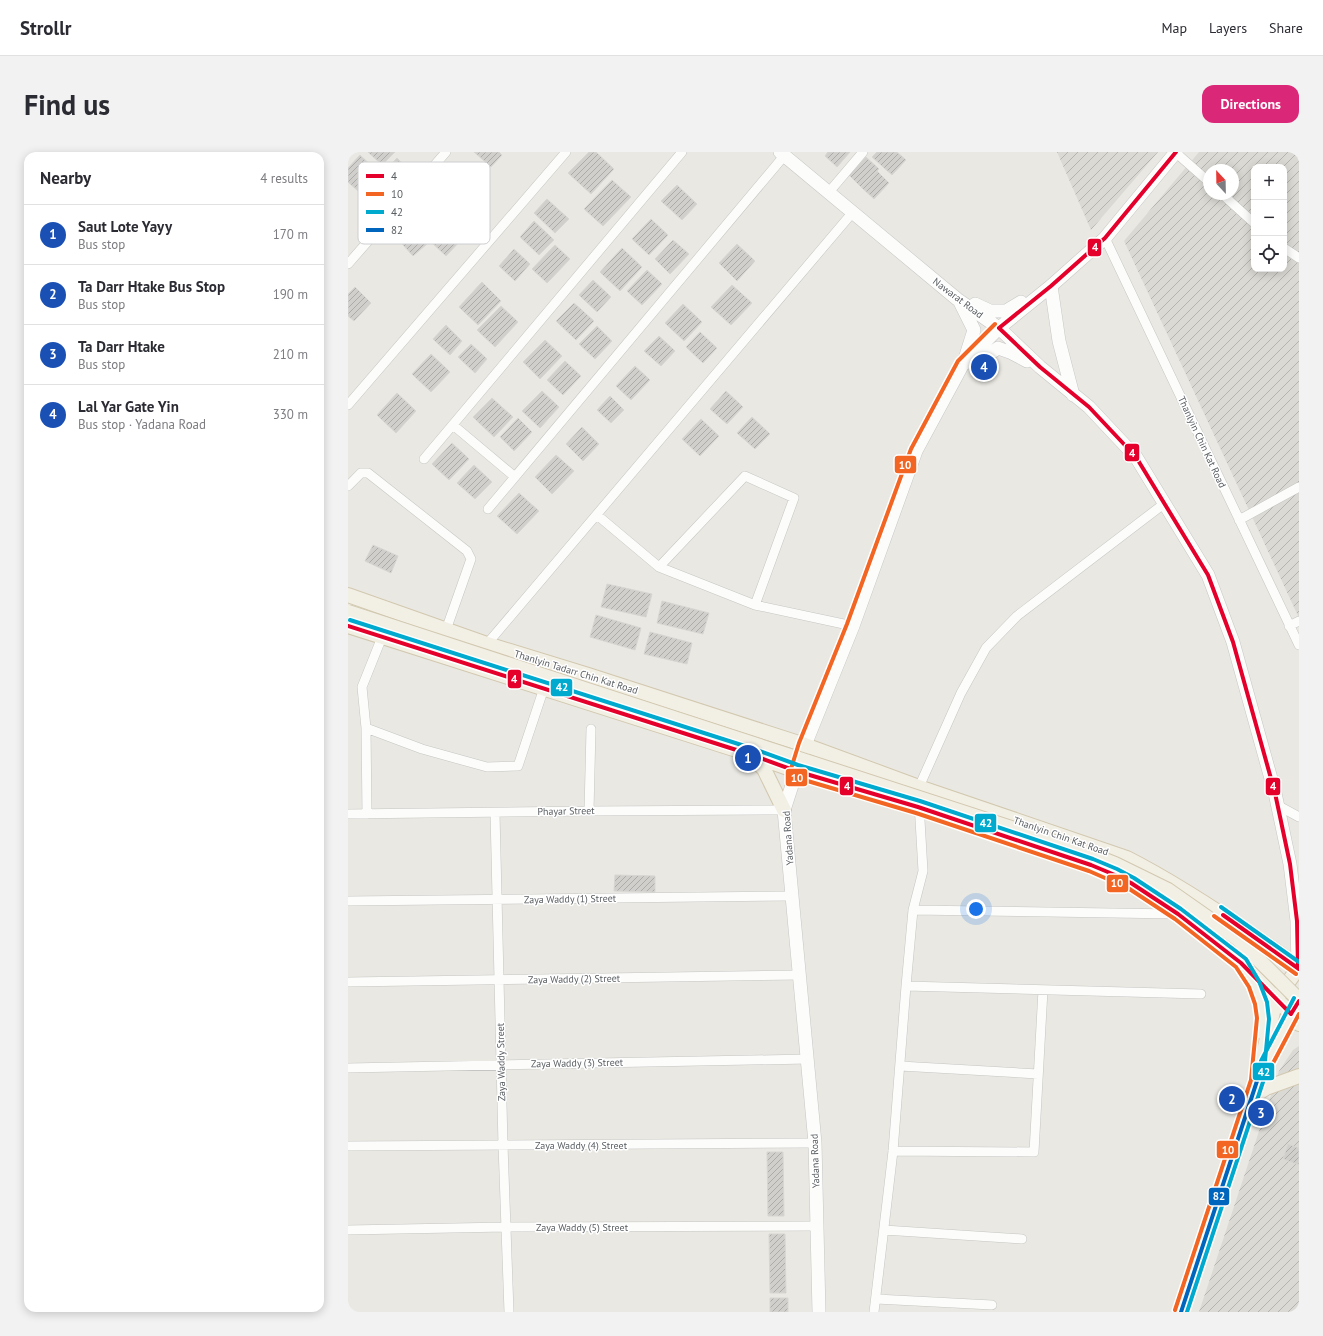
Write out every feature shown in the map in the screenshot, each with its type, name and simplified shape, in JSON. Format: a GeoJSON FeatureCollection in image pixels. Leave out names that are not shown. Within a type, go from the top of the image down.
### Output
{"type":"FeatureCollection","features":[{"type":"Feature","properties":{"kind":"main road","name":"Yadana Road"},"geometry":{"type":"LineString","coordinates":[[818,1312],[815,1143],[784,810],[796,771],[853,626],[916,451],[963,364],[999,328],[1051,286],[1105,238],[1176,152]]}},
{"type":"Feature","properties":{"kind":"main road","name":"Nawarat Road"},"geometry":{"type":"LineString","coordinates":[[782,154],[958,299],[999,328],[1040,367],[1089,407],[1136,457],[1208,575],[1233,642],[1275,792],[1290,864],[1297,921],[1299,968]]}},
{"type":"Feature","properties":{"kind":"main road"},"geometry":{"type":"LineString","coordinates":[[958,299],[990,311],[1006,311],[1051,286],[1059,341],[1073,394]]}},
{"type":"Feature","properties":{"kind":"main road"},"geometry":{"type":"LineString","coordinates":[[958,299],[974,330],[963,364]]}},
{"type":"Feature","properties":{"kind":"main road"},"geometry":{"type":"LineString","coordinates":[[963,364],[982,358],[998,348],[1012,353],[1040,367]]}},
{"type":"Feature","properties":{"kind":"main road","name":"Thanlyin Tadarr Chin Kat Road"},"geometry":{"type":"LineString","coordinates":[[348,595],[487,644],[805,745]]}},
{"type":"Feature","properties":{"kind":"main road"},"geometry":{"type":"LineString","coordinates":[[348,612],[1082,850],[1115,864],[1168,890],[1238,939],[1299,1000],[1295,1019],[1257,1081]]}},
{"type":"Feature","properties":{"kind":"main road"},"geometry":{"type":"LineString","coordinates":[[348,626],[749,754],[796,771]]}},
{"type":"Feature","properties":{"kind":"main road"},"geometry":{"type":"LineString","coordinates":[[580,700],[588,675]]}},
{"type":"Feature","properties":{"kind":"main road","name":"Thanlyin Chin Kat Road"},"geometry":{"type":"LineString","coordinates":[[805,745],[919,787],[1126,858],[1159,874],[1299,968]]}},
{"type":"Feature","properties":{"kind":"main road"},"geometry":{"type":"LineString","coordinates":[[749,754],[764,770],[784,810]]}},
{"type":"Feature","properties":{"kind":"main road","name":"Thanlyin Chin Kat Road"},"geometry":{"type":"LineString","coordinates":[[796,771],[918,807],[1091,865],[1131,883],[1178,914],[1242,964],[1295,1019]]}},
{"type":"Feature","properties":{"kind":"main road"},"geometry":{"type":"LineString","coordinates":[[1242,964],[1254,984],[1261,1003],[1263,1018],[1257,1081]]}},
{"type":"Feature","properties":{"kind":"main road"},"geometry":{"type":"LineString","coordinates":[[1181,1312],[1257,1081],[1276,999],[1299,968]]}},
{"type":"Feature","properties":{"kind":"main road"},"geometry":{"type":"LineString","coordinates":[[1252,1097],[1266,1088],[1299,1076]]}},
{"type":"Feature","properties":{"kind":"street"},"geometry":{"type":"LineString","coordinates":[[437,162],[446,152]]}},
{"type":"Feature","properties":{"kind":"street"},"geometry":{"type":"LineString","coordinates":[[490,240],[566,152]]}},
{"type":"Feature","properties":{"kind":"street"},"geometry":{"type":"LineString","coordinates":[[424,459],[682,152]]}},
{"type":"Feature","properties":{"kind":"street"},"geometry":{"type":"LineString","coordinates":[[829,192],[863,152]]}},
{"type":"Feature","properties":{"kind":"street"},"geometry":{"type":"LineString","coordinates":[[1176,152],[1203,177]]}},
{"type":"Feature","properties":{"kind":"street"},"geometry":{"type":"LineString","coordinates":[[488,509],[782,154]]}},
{"type":"Feature","properties":{"kind":"street"},"geometry":{"type":"LineString","coordinates":[[1229,200],[1251,220]]}},
{"type":"Feature","properties":{"kind":"street"},"geometry":{"type":"LineString","coordinates":[[487,644],[853,212]]}},
{"type":"Feature","properties":{"kind":"street","name":"Thanlyin Chin Kat Road"},"geometry":{"type":"LineString","coordinates":[[1105,238],[1299,645]]}},
{"type":"Feature","properties":{"kind":"street"},"geometry":{"type":"LineString","coordinates":[[348,264],[366,244]]}},
{"type":"Feature","properties":{"kind":"street"},"geometry":{"type":"LineString","coordinates":[[348,405],[487,244]]}},
{"type":"Feature","properties":{"kind":"street"},"geometry":{"type":"LineString","coordinates":[[1287,250],[1299,258]]}},
{"type":"Feature","properties":{"kind":"street"},"geometry":{"type":"LineString","coordinates":[[453,425],[515,477]]}},
{"type":"Feature","properties":{"kind":"street"},"geometry":{"type":"LineString","coordinates":[[348,486],[361,473],[368,473],[467,550],[471,559],[446,630]]}},
{"type":"Feature","properties":{"kind":"street"},"geometry":{"type":"LineString","coordinates":[[659,567],[745,476],[794,498],[755,605]]}},
{"type":"Feature","properties":{"kind":"street"},"geometry":{"type":"LineString","coordinates":[[1239,520],[1299,487]]}},
{"type":"Feature","properties":{"kind":"street"},"geometry":{"type":"LineString","coordinates":[[874,1312],[893,1151],[913,910],[923,871],[918,807],[919,787],[960,693],[986,648],[1017,616],[1165,503]]}},
{"type":"Feature","properties":{"kind":"street"},"geometry":{"type":"LineString","coordinates":[[597,515],[659,567],[755,605],[853,626]]}},
{"type":"Feature","properties":{"kind":"street"},"geometry":{"type":"LineString","coordinates":[[1289,626],[1299,622]]}},
{"type":"Feature","properties":{"kind":"street"},"geometry":{"type":"LineString","coordinates":[[367,814],[366,728],[362,687],[382,637]]}},
{"type":"Feature","properties":{"kind":"street"},"geometry":{"type":"LineString","coordinates":[[366,728],[422,749],[487,767],[518,766],[544,688]]}},
{"type":"Feature","properties":{"kind":"street"},"geometry":{"type":"LineString","coordinates":[[589,811],[591,729]]}},
{"type":"Feature","properties":{"kind":"street"},"geometry":{"type":"LineString","coordinates":[[1277,805],[1299,817]]}},
{"type":"Feature","properties":{"kind":"street","name":"Phayar Street"},"geometry":{"type":"LineString","coordinates":[[348,814],[784,810]]}},
{"type":"Feature","properties":{"kind":"street","name":"Zaya Waddy Street"},"geometry":{"type":"LineString","coordinates":[[495,813],[503,1145],[509,1312]]}},
{"type":"Feature","properties":{"kind":"street","name":"Zaya Waddy (1) Street"},"geometry":{"type":"LineString","coordinates":[[348,901],[792,896]]}},
{"type":"Feature","properties":{"kind":"street"},"geometry":{"type":"LineString","coordinates":[[913,910],[1178,914]]}},
{"type":"Feature","properties":{"kind":"street","name":"Zaya Waddy (2) Street"},"geometry":{"type":"LineString","coordinates":[[348,982],[800,975]]}},
{"type":"Feature","properties":{"kind":"street"},"geometry":{"type":"LineString","coordinates":[[906,986],[1201,994]]}},
{"type":"Feature","properties":{"kind":"street"},"geometry":{"type":"LineString","coordinates":[[893,1151],[1034,1152],[1043,990]]}},
{"type":"Feature","properties":{"kind":"street","name":"Zaya Waddy (3) Street"},"geometry":{"type":"LineString","coordinates":[[348,1068],[807,1059]]}},
{"type":"Feature","properties":{"kind":"street"},"geometry":{"type":"LineString","coordinates":[[900,1066],[1038,1074]]}},
{"type":"Feature","properties":{"kind":"street","name":"Zaya Waddy (4) Street"},"geometry":{"type":"LineString","coordinates":[[348,1146],[815,1143]]}},
{"type":"Feature","properties":{"kind":"street","name":"Zaya Waddy (5) Street"},"geometry":{"type":"LineString","coordinates":[[348,1230],[506,1227],[816,1226]]}},
{"type":"Feature","properties":{"kind":"street"},"geometry":{"type":"LineString","coordinates":[[884,1230],[1022,1240]]}},
{"type":"Feature","properties":{"kind":"street"},"geometry":{"type":"LineString","coordinates":[[876,1299],[992,1305]]}},
{"type":"Feature","properties":{"kind":"shaded area"},"geometry":{"type":"Polygon","coordinates":[[[1057,152],[1158,152],[1091,230],[1057,152]]]}},
{"type":"Feature","properties":{"kind":"shaded area"},"geometry":{"type":"Polygon","coordinates":[[[1199,152],[1299,152],[1299,618],[1124,241],[1199,152]]]}},
{"type":"Feature","properties":{"kind":"shaded area"},"geometry":{"type":"Polygon","coordinates":[[[1299,1046],[1299,1312],[1199,1312],[1279,1071],[1293,1050],[1299,1046]]]}},
{"type":"Feature","properties":{"kind":"building"},"geometry":{"type":"Polygon","coordinates":[[[368,152],[395,152],[385,162],[379,162],[368,152]]]}},
{"type":"Feature","properties":{"kind":"building"},"geometry":{"type":"Polygon","coordinates":[[[474,152],[499,152],[502,155],[491,167],[490,162],[485,162],[474,152]]]}},
{"type":"Feature","properties":{"kind":"building"},"geometry":{"type":"Polygon","coordinates":[[[589,152],[596,152],[614,169],[591,194],[568,173],[589,152]]]}},
{"type":"Feature","properties":{"kind":"building"},"geometry":{"type":"Polygon","coordinates":[[[828,152],[850,152],[837,167],[825,156],[828,152]]]}},
{"type":"Feature","properties":{"kind":"building"},"geometry":{"type":"Polygon","coordinates":[[[877,152],[897,152],[906,160],[892,175],[872,157],[877,152]]]}},
{"type":"Feature","properties":{"kind":"building"},"geometry":{"type":"Polygon","coordinates":[[[360,155],[367,162],[358,162],[358,191],[348,182],[348,168],[360,155]]]}},
{"type":"Feature","properties":{"kind":"building"},"geometry":{"type":"Polygon","coordinates":[[[866,157],[879,169],[861,187],[849,175],[866,157]]]}},
{"type":"Feature","properties":{"kind":"building"},"geometry":{"type":"Polygon","coordinates":[[[397,158],[401,162],[393,162],[397,158]]]}},
{"type":"Feature","properties":{"kind":"building"},"geometry":{"type":"Polygon","coordinates":[[[877,171],[889,183],[874,199],[861,187],[877,171]]]}},
{"type":"Feature","properties":{"kind":"building"},"geometry":{"type":"Polygon","coordinates":[[[612,180],[631,197],[603,226],[584,209],[612,180]]]}},
{"type":"Feature","properties":{"kind":"building"},"geometry":{"type":"Polygon","coordinates":[[[677,185],[697,204],[682,220],[661,201],[677,185]]]}},
{"type":"Feature","properties":{"kind":"building"},"geometry":{"type":"Polygon","coordinates":[[[547,199],[569,219],[555,233],[534,213],[547,199]]]}},
{"type":"Feature","properties":{"kind":"building"},"geometry":{"type":"Polygon","coordinates":[[[651,219],[668,235],[649,255],[632,239],[651,219]]]}},
{"type":"Feature","properties":{"kind":"building"},"geometry":{"type":"Polygon","coordinates":[[[534,221],[554,240],[539,255],[520,237],[534,221]]]}},
{"type":"Feature","properties":{"kind":"building"},"geometry":{"type":"Polygon","coordinates":[[[673,240],[689,254],[670,274],[655,259],[673,240]]]}},
{"type":"Feature","properties":{"kind":"building"},"geometry":{"type":"Polygon","coordinates":[[[402,244],[427,244],[413,256],[402,244]]]}},
{"type":"Feature","properties":{"kind":"building"},"geometry":{"type":"Polygon","coordinates":[[[433,244],[457,244],[446,256],[433,244]]]}},
{"type":"Feature","properties":{"kind":"building"},"geometry":{"type":"Polygon","coordinates":[[[737,244],[755,261],[737,281],[719,263],[737,244]]]}},
{"type":"Feature","properties":{"kind":"building"},"geometry":{"type":"Polygon","coordinates":[[[555,245],[570,259],[547,283],[532,269],[555,245]]]}},
{"type":"Feature","properties":{"kind":"building"},"geometry":{"type":"Polygon","coordinates":[[[622,248],[642,267],[620,291],[600,272],[622,248]]]}},
{"type":"Feature","properties":{"kind":"building"},"geometry":{"type":"Polygon","coordinates":[[[514,249],[530,264],[515,281],[499,266],[514,249]]]}},
{"type":"Feature","properties":{"kind":"building"},"geometry":{"type":"Polygon","coordinates":[[[647,270],[662,284],[642,305],[627,291],[647,270]]]}},
{"type":"Feature","properties":{"kind":"building"},"geometry":{"type":"Polygon","coordinates":[[[593,280],[611,297],[597,312],[579,295],[593,280]]]}},
{"type":"Feature","properties":{"kind":"building"},"geometry":{"type":"Polygon","coordinates":[[[482,282],[501,301],[478,325],[459,307],[482,282]]]}},
{"type":"Feature","properties":{"kind":"building"},"geometry":{"type":"Polygon","coordinates":[[[732,285],[752,303],[731,325],[711,307],[732,285]]]}},
{"type":"Feature","properties":{"kind":"building"},"geometry":{"type":"Polygon","coordinates":[[[355,287],[371,303],[354,321],[348,316],[348,294],[355,287]]]}},
{"type":"Feature","properties":{"kind":"building"},"geometry":{"type":"Polygon","coordinates":[[[574,303],[594,321],[576,340],[556,321],[574,303]]]}},
{"type":"Feature","properties":{"kind":"building"},"geometry":{"type":"Polygon","coordinates":[[[683,304],[702,322],[684,341],[665,323],[683,304]]]}},
{"type":"Feature","properties":{"kind":"building"},"geometry":{"type":"Polygon","coordinates":[[[501,306],[518,322],[495,347],[477,330],[501,306]]]}},
{"type":"Feature","properties":{"kind":"building"},"geometry":{"type":"Polygon","coordinates":[[[446,325],[462,341],[450,355],[433,339],[446,325]]]}},
{"type":"Feature","properties":{"kind":"building"},"geometry":{"type":"Polygon","coordinates":[[[597,326],[612,341],[595,359],[579,344],[597,326]]]}},
{"type":"Feature","properties":{"kind":"building"},"geometry":{"type":"Polygon","coordinates":[[[700,332],[717,348],[703,363],[686,347],[700,332]]]}},
{"type":"Feature","properties":{"kind":"building"},"geometry":{"type":"Polygon","coordinates":[[[659,336],[675,351],[661,366],[644,351],[659,336]]]}},
{"type":"Feature","properties":{"kind":"building"},"geometry":{"type":"Polygon","coordinates":[[[545,340],[562,356],[540,379],[523,362],[545,340]]]}},
{"type":"Feature","properties":{"kind":"building"},"geometry":{"type":"Polygon","coordinates":[[[471,344],[487,359],[475,373],[458,357],[471,344]]]}},
{"type":"Feature","properties":{"kind":"building"},"geometry":{"type":"Polygon","coordinates":[[[431,354],[450,372],[431,392],[412,374],[431,354]]]}},
{"type":"Feature","properties":{"kind":"building"},"geometry":{"type":"Polygon","coordinates":[[[565,361],[581,376],[563,395],[547,380],[565,361]]]}},
{"type":"Feature","properties":{"kind":"building"},"geometry":{"type":"Polygon","coordinates":[[[635,366],[650,380],[631,400],[616,386],[635,366]]]}},
{"type":"Feature","properties":{"kind":"building"},"geometry":{"type":"Polygon","coordinates":[[[542,391],[559,407],[540,428],[522,411],[542,391]]]}},
{"type":"Feature","properties":{"kind":"building"},"geometry":{"type":"Polygon","coordinates":[[[726,391],[743,407],[727,424],[710,409],[726,391]]]}},
{"type":"Feature","properties":{"kind":"building"},"geometry":{"type":"Polygon","coordinates":[[[397,393],[416,411],[396,433],[377,415],[397,393]]]}},
{"type":"Feature","properties":{"kind":"building"},"geometry":{"type":"Polygon","coordinates":[[[610,396],[624,410],[611,423],[597,410],[610,396]]]}},
{"type":"Feature","properties":{"kind":"building"},"geometry":{"type":"Polygon","coordinates":[[[492,398],[513,417],[494,437],[473,417],[492,398]]]}},
{"type":"Feature","properties":{"kind":"building"},"geometry":{"type":"Polygon","coordinates":[[[752,417],[770,434],[755,449],[737,433],[752,417]]]}},
{"type":"Feature","properties":{"kind":"building"},"geometry":{"type":"Polygon","coordinates":[[[518,418],[532,432],[514,451],[500,437],[518,418]]]}},
{"type":"Feature","properties":{"kind":"building"},"geometry":{"type":"Polygon","coordinates":[[[701,419],[719,436],[700,456],[682,439],[701,419]]]}},
{"type":"Feature","properties":{"kind":"building"},"geometry":{"type":"Polygon","coordinates":[[[582,427],[599,444],[583,461],[566,444],[582,427]]]}},
{"type":"Feature","properties":{"kind":"building"},"geometry":{"type":"Polygon","coordinates":[[[452,443],[469,459],[449,480],[432,464],[452,443]]]}},
{"type":"Feature","properties":{"kind":"building"},"geometry":{"type":"Polygon","coordinates":[[[556,455],[574,471],[552,494],[535,477],[556,455]]]}},
{"type":"Feature","properties":{"kind":"building"},"geometry":{"type":"Polygon","coordinates":[[[474,465],[492,482],[475,499],[457,483],[474,465]]]}},
{"type":"Feature","properties":{"kind":"building"},"geometry":{"type":"Polygon","coordinates":[[[519,493],[539,511],[517,534],[497,516],[519,493]]]}},
{"type":"Feature","properties":{"kind":"building"},"geometry":{"type":"Polygon","coordinates":[[[373,545],[398,556],[391,573],[365,561],[373,545]]]}},
{"type":"Feature","properties":{"kind":"building"},"geometry":{"type":"Polygon","coordinates":[[[607,584],[652,594],[646,617],[601,607],[607,584]]]}},
{"type":"Feature","properties":{"kind":"building"},"geometry":{"type":"Polygon","coordinates":[[[662,601],[709,613],[703,634],[657,623],[662,601]]]}},
{"type":"Feature","properties":{"kind":"building"},"geometry":{"type":"Polygon","coordinates":[[[596,615],[641,628],[635,650],[590,637],[596,615]]]}},
{"type":"Feature","properties":{"kind":"building"},"geometry":{"type":"Polygon","coordinates":[[[650,632],[692,643],[687,664],[644,654],[650,632]]]}},
{"type":"Feature","properties":{"kind":"building"},"geometry":{"type":"Polygon","coordinates":[[[615,875],[655,876],[655,892],[614,891],[615,875]]]}},
{"type":"Feature","properties":{"kind":"building"},"geometry":{"type":"Polygon","coordinates":[[[1288,1144],[1299,1148],[1299,1165],[1283,1159],[1288,1144]]]}},
{"type":"Feature","properties":{"kind":"building"},"geometry":{"type":"Polygon","coordinates":[[[767,1152],[783,1152],[784,1216],[768,1216],[767,1152]]]}},
{"type":"Feature","properties":{"kind":"building"},"geometry":{"type":"Polygon","coordinates":[[[769,1234],[785,1234],[786,1293],[770,1293],[769,1234]]]}},
{"type":"Feature","properties":{"kind":"building"},"geometry":{"type":"Polygon","coordinates":[[[770,1298],[788,1298],[788,1312],[770,1312],[770,1298]]]}},
{"type":"Feature","properties":{"kind":"transit line","name":"4"},"geometry":{"type":"LineString","coordinates":[[999,328],[1051,286],[1105,238],[1176,152]]}},
{"type":"Feature","properties":{"kind":"transit line","name":"10"},"geometry":{"type":"LineString","coordinates":[[995,324],[958,361],[911,449],[847,624],[799,743],[790,772],[794,777],[916,813],[1089,871],[1128,888],[1175,919],[1236,967],[1249,987],[1255,1004],[1257,1018],[1251,1080],[1175,1310]]}},
{"type":"Feature","properties":{"kind":"transit line","name":"4"},"geometry":{"type":"LineString","coordinates":[[999,328],[1040,367],[1089,407],[1136,457],[1208,575],[1233,642],[1275,793],[1290,864],[1297,921],[1298,967]]}},
{"type":"Feature","properties":{"kind":"transit line","name":"42"},"geometry":{"type":"LineString","coordinates":[[350,620],[751,748],[798,765],[920,801],[1093,859],[1134,878],[1181,909],[1246,959],[1259,981],[1267,1002],[1269,1019],[1263,1082],[1187,1312]]}},
{"type":"Feature","properties":{"kind":"transit line","name":"4"},"geometry":{"type":"LineString","coordinates":[[348,626],[749,754],[796,771],[918,807],[1091,865],[1131,883],[1178,914],[1241,963],[1291,1014],[1299,1001]]}},
{"type":"Feature","properties":{"kind":"transit line","name":"42"},"geometry":{"type":"LineString","coordinates":[[1221,907],[1299,962]]}},
{"type":"Feature","properties":{"kind":"transit line","name":"4"},"geometry":{"type":"LineString","coordinates":[[1223,915],[1299,969]]}},
{"type":"Feature","properties":{"kind":"transit line","name":"10"},"geometry":{"type":"LineString","coordinates":[[1214,916],[1296,974]]}},
{"type":"Feature","properties":{"kind":"transit line","name":"42"},"geometry":{"type":"LineString","coordinates":[[1261,1061],[1294,998]]}},
{"type":"Feature","properties":{"kind":"transit line","name":"10"},"geometry":{"type":"LineString","coordinates":[[1271,1067],[1299,1014]]}},
{"type":"Feature","properties":{"kind":"transit line","name":"82"},"geometry":{"type":"LineString","coordinates":[[1181,1312],[1257,1081]]}},
{"type":"Feature","properties":{"kind":"place","name":"Lal Yar Gate Yin"},"geometry":{"type":"Point","coordinates":[984,367]}},
{"type":"Feature","properties":{"kind":"place","name":"Saut Lote Yayy"},"geometry":{"type":"Point","coordinates":[748,758]}},
{"type":"Feature","properties":{"kind":"place","name":"Ta Darr Htake Bus Stop"},"geometry":{"type":"Point","coordinates":[1232,1099]}},
{"type":"Feature","properties":{"kind":"place","name":"Ta Darr Htake"},"geometry":{"type":"Point","coordinates":[1261,1113]}}]}
